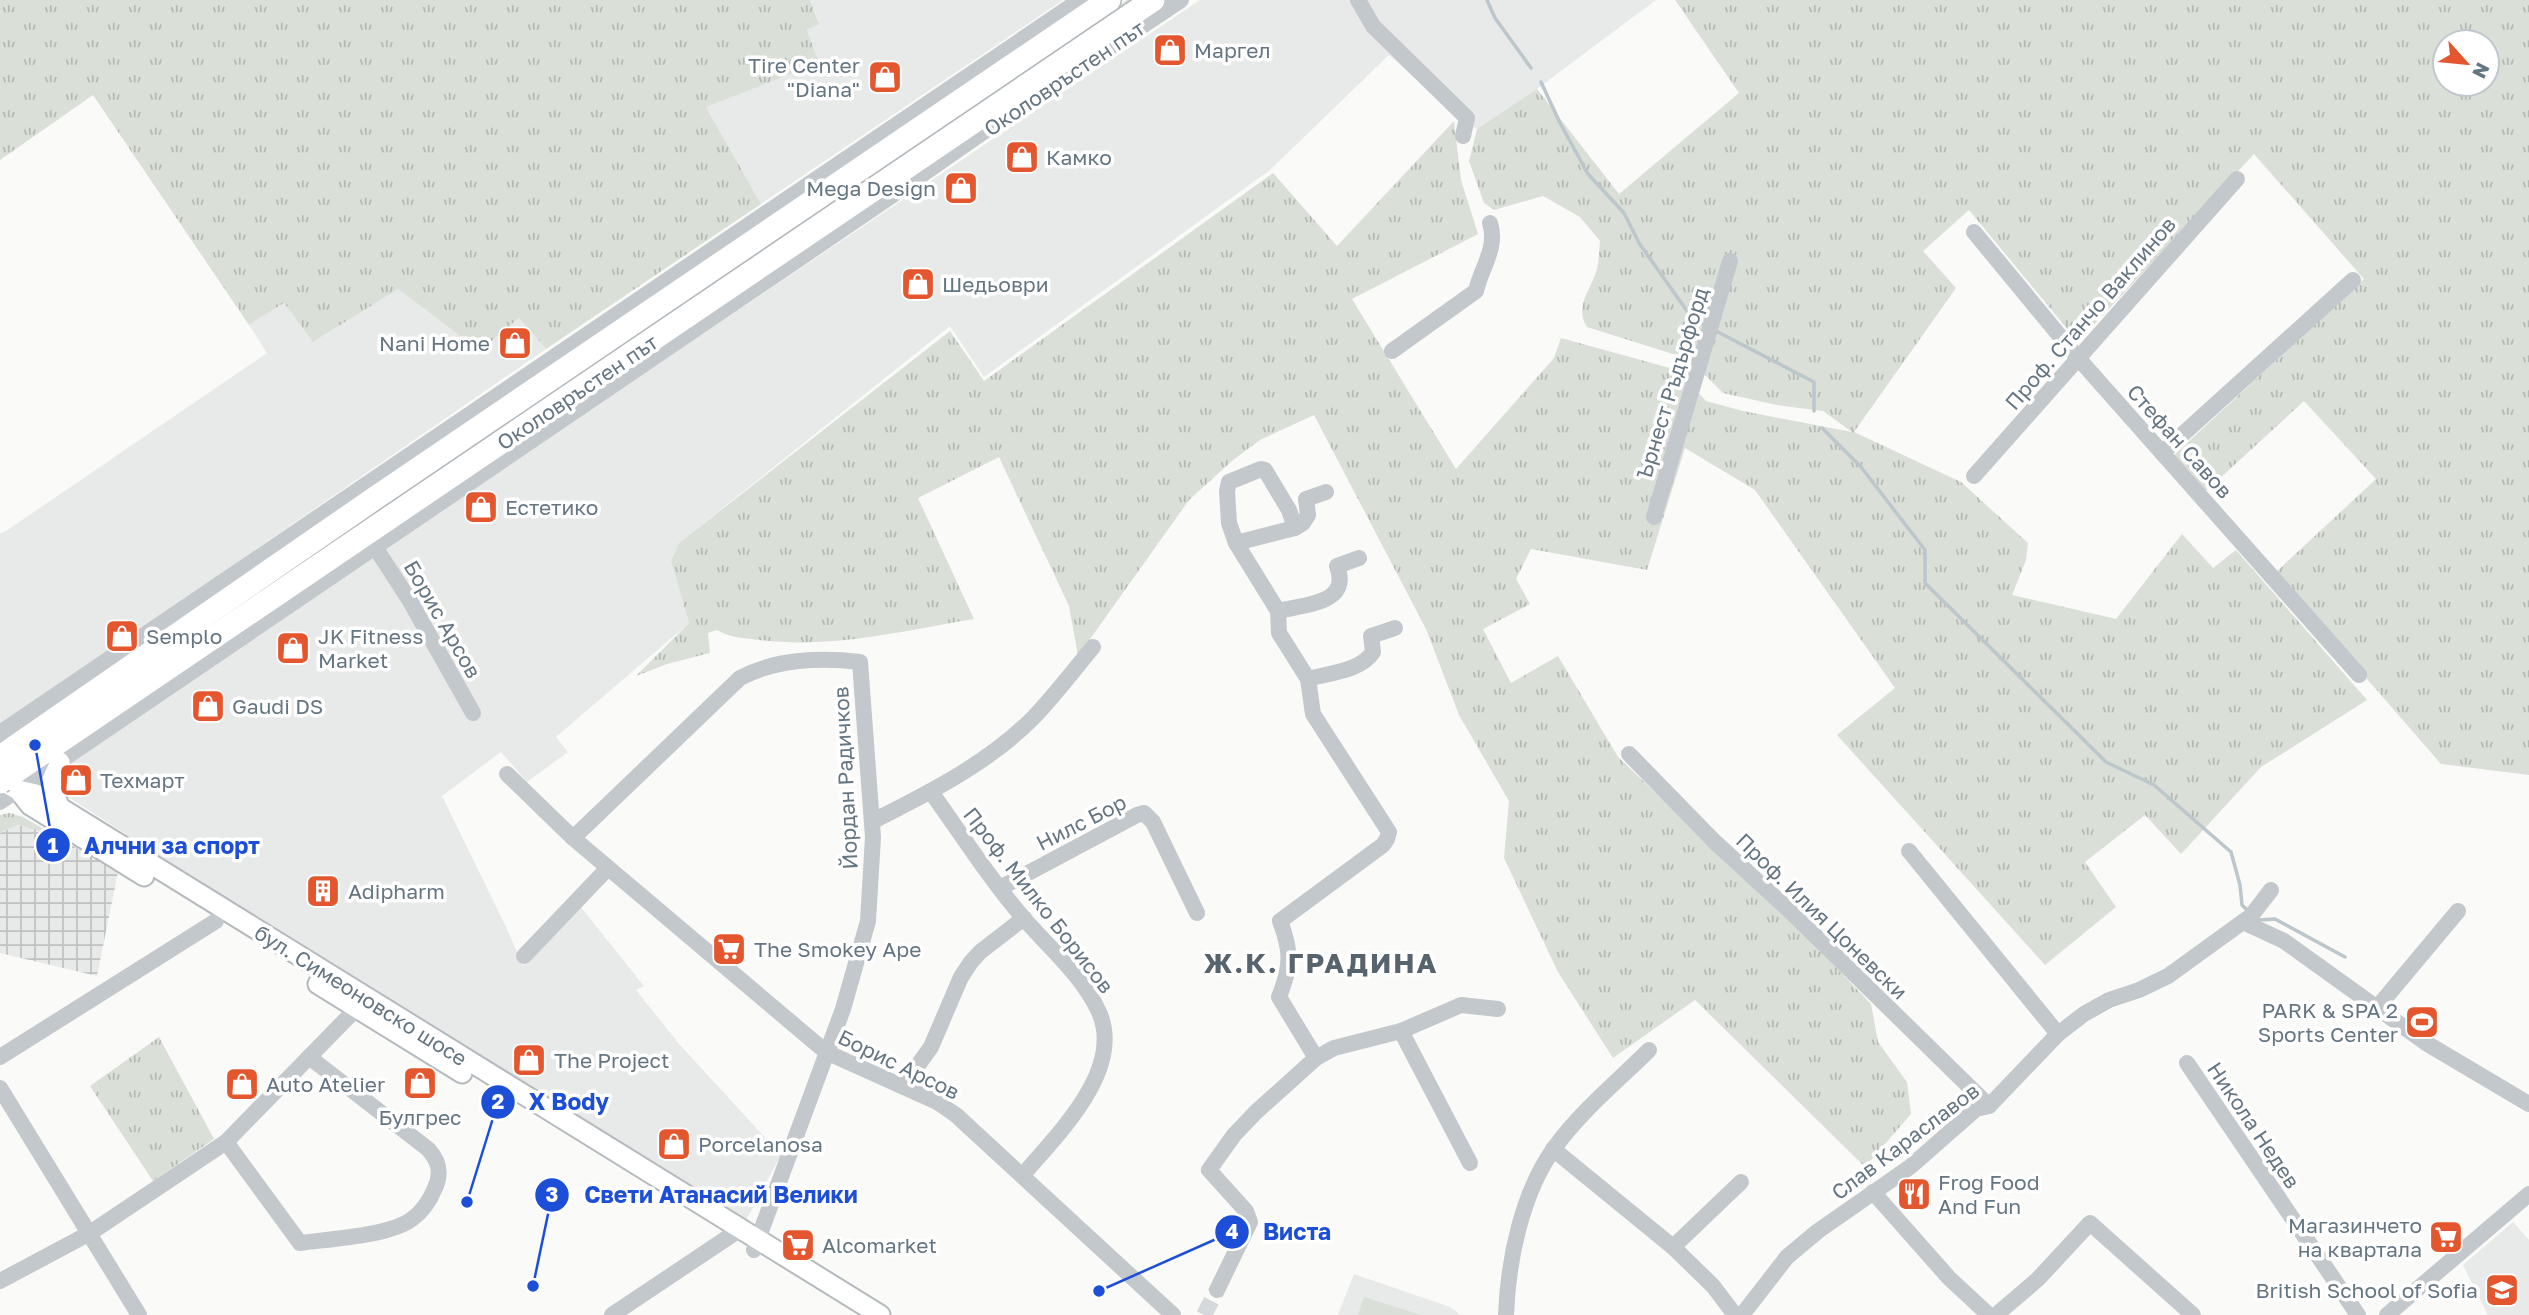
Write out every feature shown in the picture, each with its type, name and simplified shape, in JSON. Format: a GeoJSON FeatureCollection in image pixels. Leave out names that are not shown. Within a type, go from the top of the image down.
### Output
{"type":"FeatureCollection","features":[{"type":"Feature","properties":{"kind":"highway","name":"Околовръстен път"},"geometry":{"type":"LineString","coordinates":[[6,784],[47,748],[375,498],[1109,0]]}},
{"type":"Feature","properties":{"kind":"highway","name":"Околовръстен път"},"geometry":{"type":"LineString","coordinates":[[0,757],[47,748],[478,458],[659,345],[1153,0]]}},
{"type":"Feature","properties":{"kind":"highway"},"geometry":{"type":"LineString","coordinates":[[492,399],[611,339]]}},
{"type":"Feature","properties":{"kind":"highway"},"geometry":{"type":"LineString","coordinates":[[575,412],[659,345]]}},
{"type":"Feature","properties":{"kind":"highway"},"geometry":{"type":"LineString","coordinates":[[375,498],[460,421]]}},
{"type":"Feature","properties":{"kind":"highway"},"geometry":{"type":"LineString","coordinates":[[478,458],[555,426]]}},
{"type":"Feature","properties":{"kind":"main road"},"geometry":{"type":"LineString","coordinates":[[47,748],[51,782],[59,807]]}},
{"type":"Feature","properties":{"kind":"main road","name":"бул. Симеоновско шосе"},"geometry":{"type":"LineString","coordinates":[[6,784],[36,794],[59,807],[746,1238],[858,1315]]}},
{"type":"Feature","properties":{"kind":"main road","name":"бул. Симеоновско шосе"},"geometry":{"type":"LineString","coordinates":[[6,784],[30,805],[356,1009],[880,1315]]}},
{"type":"Feature","properties":{"kind":"street"},"geometry":{"type":"LineString","coordinates":[[0,733],[1080,0]]}},
{"type":"Feature","properties":{"kind":"street","name":"Околовръстен път"},"geometry":{"type":"LineString","coordinates":[[659,345],[1181,0]]}},
{"type":"Feature","properties":{"kind":"street"},"geometry":{"type":"LineString","coordinates":[[1358,0],[1373,26],[1467,118],[1463,136]]}},
{"type":"Feature","properties":{"kind":"street","name":"Проф. Станчо Ваклинов"},"geometry":{"type":"LineString","coordinates":[[1975,476],[2236,179]]}},
{"type":"Feature","properties":{"kind":"street"},"geometry":{"type":"LineString","coordinates":[[1392,351],[1476,291],[1493,244],[1490,223]]}},
{"type":"Feature","properties":{"kind":"street","name":"Стефан Савов"},"geometry":{"type":"LineString","coordinates":[[1974,232],[2078,358],[2359,675]]}},
{"type":"Feature","properties":{"kind":"street","name":"Ърнест Ръдърфорд"},"geometry":{"type":"LineString","coordinates":[[1654,517],[1730,261]]}},
{"type":"Feature","properties":{"kind":"street"},"geometry":{"type":"LineString","coordinates":[[2162,453],[2353,280]]}},
{"type":"Feature","properties":{"kind":"street"},"geometry":{"type":"LineString","coordinates":[[47,748],[375,547],[575,412]]}},
{"type":"Feature","properties":{"kind":"street"},"geometry":{"type":"LineString","coordinates":[[1295,528],[1289,510],[1268,472],[1261,469],[1234,479],[1227,485],[1229,523],[1236,543],[1278,611],[1279,633],[1308,679],[1313,714],[1389,832],[1383,845],[1280,921],[1289,945],[1289,965],[1279,997],[1316,1058]]}},
{"type":"Feature","properties":{"kind":"street"},"geometry":{"type":"LineString","coordinates":[[1236,543],[1295,528],[1303,523],[1308,515],[1306,499],[1326,492]]}},
{"type":"Feature","properties":{"kind":"street","name":"Борис Арсов"},"geometry":{"type":"LineString","coordinates":[[375,547],[410,601],[473,713]]}},
{"type":"Feature","properties":{"kind":"street"},"geometry":{"type":"LineString","coordinates":[[1278,611],[1335,594],[1341,586],[1337,566],[1359,558]]}},
{"type":"Feature","properties":{"kind":"street"},"geometry":{"type":"LineString","coordinates":[[1308,679],[1360,665],[1368,660],[1373,652],[1371,636],[1395,628]]}},
{"type":"Feature","properties":{"kind":"street"},"geometry":{"type":"LineString","coordinates":[[873,821],[931,792],[989,754],[1032,719],[1093,647]]}},
{"type":"Feature","properties":{"kind":"street","name":"Йордан Радичков"},"geometry":{"type":"LineString","coordinates":[[573,838],[740,678],[754,671],[784,663],[849,660],[860,662],[873,821],[868,921],[857,965],[826,1052],[746,1238]]}},
{"type":"Feature","properties":{"kind":"street","name":"Проф. Илия Цоневски"},"geometry":{"type":"LineString","coordinates":[[1629,754],[1715,842],[1790,911],[1989,1106]]}},
{"type":"Feature","properties":{"kind":"street","name":"Борис Арсов"},"geometry":{"type":"LineString","coordinates":[[507,774],[573,838],[826,1052],[937,1102],[957,1115],[1172,1315]]}},
{"type":"Feature","properties":{"kind":"street"},"geometry":{"type":"LineString","coordinates":[[0,802],[6,784]]}},
{"type":"Feature","properties":{"kind":"street","name":"Проф. Милко Борисов"},"geometry":{"type":"LineString","coordinates":[[931,792],[1000,888],[1067,967],[1099,1013],[1103,1024],[1103,1051],[1096,1079],[1068,1122],[1028,1169]]}},
{"type":"Feature","properties":{"kind":"street","name":"Нилс Бор"},"geometry":{"type":"LineString","coordinates":[[1000,888],[1144,813],[1153,822],[1197,913]]}},
{"type":"Feature","properties":{"kind":"street"},"geometry":{"type":"LineString","coordinates":[[1909,851],[2058,1034]]}},
{"type":"Feature","properties":{"kind":"street"},"geometry":{"type":"LineString","coordinates":[[524,956],[608,868]]}},
{"type":"Feature","properties":{"kind":"street","name":"Слав Караславов"},"geometry":{"type":"LineString","coordinates":[[1742,1315],[1787,1257],[1818,1231],[1910,1167],[1976,1109],[1989,1106],[2058,1034],[2084,1014],[2109,1000],[2168,976],[2243,922],[2263,903],[2271,890]]}},
{"type":"Feature","properties":{"kind":"street"},"geometry":{"type":"LineString","coordinates":[[2376,1009],[2458,911]]}},
{"type":"Feature","properties":{"kind":"street"},"geometry":{"type":"LineString","coordinates":[[903,1086],[931,1047],[961,977],[971,962],[1024,918]]}},
{"type":"Feature","properties":{"kind":"street"},"geometry":{"type":"LineString","coordinates":[[0,1057],[216,920]]}},
{"type":"Feature","properties":{"kind":"street"},"geometry":{"type":"LineString","coordinates":[[2243,922],[2284,941],[2426,1043],[2529,1104]]}},
{"type":"Feature","properties":{"kind":"street"},"geometry":{"type":"LineString","coordinates":[[1217,1290],[1247,1230],[1249,1216],[1209,1170],[1241,1127],[1316,1058],[1344,1045],[1401,1031],[1461,1006],[1498,1009]]}},
{"type":"Feature","properties":{"kind":"street"},"geometry":{"type":"LineString","coordinates":[[0,1281],[90,1233],[226,1142],[356,1009]]}},
{"type":"Feature","properties":{"kind":"street"},"geometry":{"type":"LineString","coordinates":[[1401,1031],[1470,1163]]}},
{"type":"Feature","properties":{"kind":"street"},"geometry":{"type":"LineString","coordinates":[[1506,1315],[1508,1273],[1517,1236],[1530,1198],[1553,1149],[1649,1050]]}},
{"type":"Feature","properties":{"kind":"street"},"geometry":{"type":"LineString","coordinates":[[226,1142],[300,1243],[377,1231],[406,1224],[415,1217],[436,1186],[439,1171],[437,1159],[428,1149],[309,1057]]}},
{"type":"Feature","properties":{"kind":"street","name":"Никола Недев"},"geometry":{"type":"LineString","coordinates":[[2187,1063],[2358,1315]]}},
{"type":"Feature","properties":{"kind":"street"},"geometry":{"type":"LineString","coordinates":[[0,1088],[139,1315]]}},
{"type":"Feature","properties":{"kind":"street"},"geometry":{"type":"LineString","coordinates":[[1553,1149],[1673,1247],[1713,1286],[1735,1315]]}},
{"type":"Feature","properties":{"kind":"street"},"geometry":{"type":"LineString","coordinates":[[1673,1247],[1741,1182]]}},
{"type":"Feature","properties":{"kind":"street"},"geometry":{"type":"LineString","coordinates":[[1874,1192],[1949,1278],[1989,1315]]}},
{"type":"Feature","properties":{"kind":"street"},"geometry":{"type":"LineString","coordinates":[[2387,1315],[2529,1194]]}},
{"type":"Feature","properties":{"kind":"street"},"geometry":{"type":"LineString","coordinates":[[1996,1315],[2038,1279],[2090,1223],[2193,1315]]}},
{"type":"Feature","properties":{"kind":"street"},"geometry":{"type":"LineString","coordinates":[[612,1315],[746,1238]]}},
{"type":"Feature","properties":{"kind":"shaded area"},"geometry":{"type":"Polygon","coordinates":[[[810,0],[1063,0],[761,204],[706,107],[819,63],[807,30],[819,23],[810,0]]]}},
{"type":"Feature","properties":{"kind":"shaded area"},"geometry":{"type":"Polygon","coordinates":[[[1200,0],[1656,0],[1537,89],[1477,129],[1459,118],[1389,55],[1270,170],[984,377],[950,326],[679,543],[671,561],[689,623],[556,737],[568,752],[527,782],[501,752],[442,796],[523,966],[580,906],[644,986],[636,990],[680,1045],[781,1155],[745,1222],[345,976],[59,791],[64,763],[1200,0]]]}},
{"type":"Feature","properties":{"kind":"shaded area"},"geometry":{"type":"Polygon","coordinates":[[[398,289],[480,351],[519,318],[546,349],[0,726],[0,533],[267,353],[249,325],[284,303],[313,342],[398,289]]]}},
{"type":"Feature","properties":{"kind":"shaded area"},"geometry":{"type":"Polygon","coordinates":[[[18,825],[54,835],[118,872],[97,976],[0,953],[0,833],[18,825]]]}},
{"type":"Feature","properties":{"kind":"shaded area","name":"British School of Sofia"},"geometry":{"type":"Polygon","coordinates":[[[2513,1222],[2529,1240],[2529,1315],[2488,1315],[2463,1265],[2513,1222]]]}},
{"type":"Feature","properties":{"kind":"shaded area"},"geometry":{"type":"Polygon","coordinates":[[[1354,1274],[1450,1307],[1461,1315],[1338,1315],[1354,1274]]]}},
{"type":"Feature","properties":{"kind":"green space"},"geometry":{"type":"Polygon","coordinates":[[[0,0],[810,0],[819,24],[807,30],[819,63],[706,107],[761,204],[546,349],[519,318],[480,351],[398,289],[313,342],[284,303],[249,325],[93,95],[0,160],[0,0]]]}},
{"type":"Feature","properties":{"kind":"green space"},"geometry":{"type":"Polygon","coordinates":[[[1127,0],[1135,0],[43,742],[41,738],[1127,0]]]}},
{"type":"Feature","properties":{"kind":"green space"},"geometry":{"type":"Polygon","coordinates":[[[1675,0],[2529,0],[2529,775],[2441,764],[2275,573],[2376,479],[2304,401],[2206,491],[2173,456],[2364,279],[2254,154],[2078,342],[1969,210],[1923,251],[1956,288],[1854,432],[1961,482],[2028,543],[2026,560],[2012,595],[2116,619],[2182,534],[2213,568],[2236,550],[2367,700],[2261,767],[2181,854],[2145,815],[2085,862],[2116,907],[2045,965],[1837,735],[1895,688],[1755,490],[1685,448],[1647,570],[1531,549],[1516,579],[1530,604],[1483,629],[1511,683],[1558,656],[1618,757],[1805,935],[1871,1004],[1878,1042],[1907,1082],[1911,1114],[1865,1167],[1695,1000],[1613,1058],[1558,972],[1504,858],[1509,801],[1459,715],[1426,629],[1314,415],[1260,440],[1233,460],[1189,500],[1078,656],[1069,606],[999,457],[918,498],[974,619],[867,637],[813,642],[742,638],[717,630],[708,633],[710,653],[667,664],[636,676],[689,623],[671,561],[679,543],[950,331],[984,381],[1273,173],[1337,246],[1454,121],[1461,180],[1478,234],[1352,299],[1456,469],[1554,358],[1561,338],[1677,370],[1706,401],[1852,432],[1823,411],[1777,405],[1723,393],[1689,359],[1587,327],[1583,319],[1583,305],[1597,269],[1600,241],[1580,217],[1543,196],[1494,210],[1484,203],[1469,161],[1477,129],[1537,89],[1619,194],[1739,93],[1675,0]]]}},
{"type":"Feature","properties":{"kind":"green space"},"geometry":{"type":"Polygon","coordinates":[[[10,813],[23,817],[54,835],[18,825],[0,833],[0,815],[10,813]]]}},
{"type":"Feature","properties":{"kind":"green space"},"geometry":{"type":"Polygon","coordinates":[[[159,1037],[214,1139],[153,1181],[90,1086],[159,1037]]]}},
{"type":"Feature","properties":{"kind":"green space"},"geometry":{"type":"Polygon","coordinates":[[[1364,1297],[1421,1315],[1358,1315],[1364,1297]]]}},
{"type":"Feature","properties":{"kind":"waterway"},"geometry":{"type":"LineString","coordinates":[[1487,0],[1495,18],[1531,68]]}},
{"type":"Feature","properties":{"kind":"waterway"},"geometry":{"type":"LineString","coordinates":[[1541,82],[1588,174],[1624,213],[1639,243],[1692,318],[1707,326]]}},
{"type":"Feature","properties":{"kind":"waterway"},"geometry":{"type":"LineString","coordinates":[[1714,330],[1814,382],[1814,411]]}},
{"type":"Feature","properties":{"kind":"waterway"},"geometry":{"type":"LineString","coordinates":[[1822,428],[1861,467],[1925,550],[1925,583],[2106,762],[2154,785],[2231,852],[2240,885],[2242,905],[2246,909]]}},
{"type":"Feature","properties":{"kind":"waterway"},"geometry":{"type":"LineString","coordinates":[[2259,920],[2275,919],[2345,957]]}},
{"type":"Feature","properties":{"kind":"tunnel"},"geometry":{"type":"LineString","coordinates":[[1204,1315],[1217,1290]]}},
{"type":"Feature","properties":{"kind":"place","name":"Маргел"},"geometry":{"type":"Point","coordinates":[1170,50]}},
{"type":"Feature","properties":{"kind":"place","name":"Tire Center \"Diana\""},"geometry":{"type":"Point","coordinates":[885,77]}},
{"type":"Feature","properties":{"kind":"place","name":"Камко"},"geometry":{"type":"Point","coordinates":[1022,157]}},
{"type":"Feature","properties":{"kind":"place","name":"Mega Design"},"geometry":{"type":"Point","coordinates":[961,188]}},
{"type":"Feature","properties":{"kind":"place","name":"Шедьоври"},"geometry":{"type":"Point","coordinates":[918,284]}},
{"type":"Feature","properties":{"kind":"place","name":"Nani Home"},"geometry":{"type":"Point","coordinates":[515,343]}},
{"type":"Feature","properties":{"kind":"place","name":"Естетико"},"geometry":{"type":"Point","coordinates":[481,507]}},
{"type":"Feature","properties":{"kind":"place","name":"Semplo"},"geometry":{"type":"Point","coordinates":[122,636]}},
{"type":"Feature","properties":{"kind":"place","name":"JK Fitness Market"},"geometry":{"type":"Point","coordinates":[293,648]}},
{"type":"Feature","properties":{"kind":"place","name":"Gaudi DS"},"geometry":{"type":"Point","coordinates":[208,706]}},
{"type":"Feature","properties":{"kind":"place","name":"Алчни за спорт"},"geometry":{"type":"Point","coordinates":[35,745]}},
{"type":"Feature","properties":{"kind":"place","name":"Техмарт"},"geometry":{"type":"Point","coordinates":[76,780]}},
{"type":"Feature","properties":{"kind":"place","name":"Adipharm"},"geometry":{"type":"Point","coordinates":[323,891]}},
{"type":"Feature","properties":{"kind":"place","name":"The Smokey Ape"},"geometry":{"type":"Point","coordinates":[729,949]}},
{"type":"Feature","properties":{"kind":"place","name":"PARK & SPA 2 Sports Center"},"geometry":{"type":"Point","coordinates":[2422,1022]}},
{"type":"Feature","properties":{"kind":"place","name":"The Project"},"geometry":{"type":"Point","coordinates":[529,1060]}},
{"type":"Feature","properties":{"kind":"place","name":"Булгрес"},"geometry":{"type":"Point","coordinates":[420,1083]}},
{"type":"Feature","properties":{"kind":"place","name":"Auto Atelier"},"geometry":{"type":"Point","coordinates":[242,1084]}},
{"type":"Feature","properties":{"kind":"place","name":"Porcelanosa"},"geometry":{"type":"Point","coordinates":[674,1144]}},
{"type":"Feature","properties":{"kind":"place","name":"Frog Food And Fun"},"geometry":{"type":"Point","coordinates":[1914,1194]}},
{"type":"Feature","properties":{"kind":"place","name":"X Body"},"geometry":{"type":"Point","coordinates":[467,1202]}},
{"type":"Feature","properties":{"kind":"place","name":"Магазинчето на квартала"},"geometry":{"type":"Point","coordinates":[2446,1237]}},
{"type":"Feature","properties":{"kind":"place","name":"Alcomarket"},"geometry":{"type":"Point","coordinates":[798,1245]}},
{"type":"Feature","properties":{"kind":"place","name":"Свети Атанасий Велики"},"geometry":{"type":"Point","coordinates":[533,1286]}},
{"type":"Feature","properties":{"kind":"place","name":"British School of Sofia"},"geometry":{"type":"Point","coordinates":[2502,1290]}},
{"type":"Feature","properties":{"kind":"place","name":"Виста"},"geometry":{"type":"Point","coordinates":[1099,1291]}},
{"type":"Feature","properties":{"kind":"district","name":"Ж.К. ГРАДИНА"},"geometry":{"type":"Point","coordinates":[1321,962]}}]}
